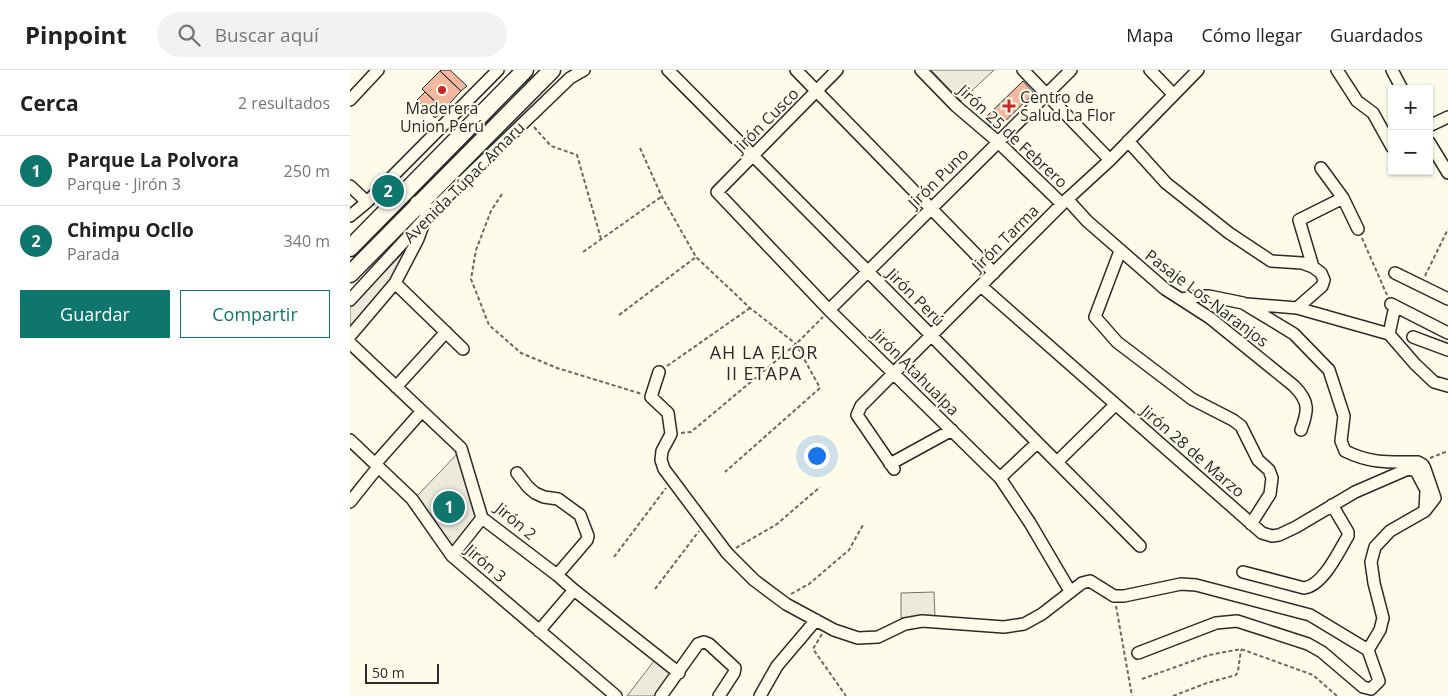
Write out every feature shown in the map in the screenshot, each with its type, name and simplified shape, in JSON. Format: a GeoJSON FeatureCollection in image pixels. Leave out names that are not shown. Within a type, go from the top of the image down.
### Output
{"type":"FeatureCollection","features":[{"type":"Feature","properties":{"kind":"highway","name":"Avenida Túpac Amaru"},"geometry":{"type":"LineString","coordinates":[[350,274],[383,240],[424,212],[552,70]]}},
{"type":"Feature","properties":{"kind":"highway"},"geometry":{"type":"LineString","coordinates":[[350,248],[523,71]]}},
{"type":"Feature","properties":{"kind":"highway"},"geometry":{"type":"LineString","coordinates":[[370,227],[383,240]]}},
{"type":"Feature","properties":{"kind":"street"},"geometry":{"type":"LineString","coordinates":[[350,100],[378,70]]}},
{"type":"Feature","properties":{"kind":"street"},"geometry":{"type":"LineString","coordinates":[[350,216],[367,202],[498,70]]}},
{"type":"Feature","properties":{"kind":"street","name":"Avenida Túpac Amaru"},"geometry":{"type":"LineString","coordinates":[[350,300],[424,212],[528,120],[570,78],[584,70]]}},
{"type":"Feature","properties":{"kind":"street","name":"Jirón Perú"},"geometry":{"type":"LineString","coordinates":[[668,70],[1140,546]]}},
{"type":"Feature","properties":{"kind":"street"},"geometry":{"type":"LineString","coordinates":[[796,70],[994,273]]}},
{"type":"Feature","properties":{"kind":"street","name":"Jirón Cusco"},"geometry":{"type":"LineString","coordinates":[[717,192],[837,70]]}},
{"type":"Feature","properties":{"kind":"street","name":"Jirón 25 de Febrero"},"geometry":{"type":"LineString","coordinates":[[921,70],[956,106],[1064,201]]}},
{"type":"Feature","properties":{"kind":"street"},"geometry":{"type":"LineString","coordinates":[[1023,70],[1110,160]]}},
{"type":"Feature","properties":{"kind":"street","name":"Jirón Puno"},"geometry":{"type":"LineString","coordinates":[[830,310],[1070,70]]}},
{"type":"Feature","properties":{"kind":"street"},"geometry":{"type":"LineString","coordinates":[[1150,70],[1173,94]]}},
{"type":"Feature","properties":{"kind":"street","name":"Jirón Tarma"},"geometry":{"type":"LineString","coordinates":[[952,430],[892,467],[857,415],[861,406],[1064,201],[1110,160],[1198,70]]}},
{"type":"Feature","properties":{"kind":"street"},"geometry":{"type":"LineString","coordinates":[[1337,70],[1357,101],[1373,113],[1388,140]]}},
{"type":"Feature","properties":{"kind":"street"},"geometry":{"type":"LineString","coordinates":[[1392,70],[1400,85]]}},
{"type":"Feature","properties":{"kind":"street"},"geometry":{"type":"LineString","coordinates":[[1433,124],[1448,117]]}},
{"type":"Feature","properties":{"kind":"street"},"geometry":{"type":"LineString","coordinates":[[1128,141],[1166,183],[1243,242],[1271,261],[1302,263],[1313,267],[1321,273],[1324,283],[1297,308]]}},
{"type":"Feature","properties":{"kind":"street"},"geometry":{"type":"LineString","coordinates":[[1433,149],[1448,173]]}},
{"type":"Feature","properties":{"kind":"street"},"geometry":{"type":"LineString","coordinates":[[1321,168],[1343,198],[1358,229]]}},
{"type":"Feature","properties":{"kind":"street"},"geometry":{"type":"LineString","coordinates":[[350,186],[367,202]]}},
{"type":"Feature","properties":{"kind":"street","name":"Jirón Atahualpa"},"geometry":{"type":"LineString","coordinates":[[717,192],[830,310],[1000,478],[1030,522],[1070,591]]}},
{"type":"Feature","properties":{"kind":"street"},"geometry":{"type":"LineString","coordinates":[[1313,267],[1300,220],[1343,198]]}},
{"type":"Feature","properties":{"kind":"street","name":"Pasaje Los Naranjos"},"geometry":{"type":"LineString","coordinates":[[1064,201],[1165,289],[1210,318],[1294,386],[1302,395],[1307,413],[1301,430]]}},
{"type":"Feature","properties":{"kind":"street"},"geometry":{"type":"LineString","coordinates":[[350,336],[395,283],[418,239],[424,212]]}},
{"type":"Feature","properties":{"kind":"street"},"geometry":{"type":"LineString","coordinates":[[1120,251],[1095,317],[1117,342],[1192,399],[1241,426],[1258,460],[1269,470],[1272,478],[1270,494],[1251,524]]}},
{"type":"Feature","properties":{"kind":"street"},"geometry":{"type":"LineString","coordinates":[[1395,273],[1448,299]]}},
{"type":"Feature","properties":{"kind":"street"},"geometry":{"type":"LineString","coordinates":[[395,283],[463,349]]}},
{"type":"Feature","properties":{"kind":"street","name":"Jirón 28 de Marzo"},"geometry":{"type":"LineString","coordinates":[[980,286],[1262,533],[1272,536],[1278,535],[1296,527],[1356,492],[1413,466]]}},
{"type":"Feature","properties":{"kind":"street"},"geometry":{"type":"LineString","coordinates":[[1182,299],[1209,296],[1243,303],[1297,308],[1389,334],[1434,382],[1448,386]]}},
{"type":"Feature","properties":{"kind":"street"},"geometry":{"type":"LineString","coordinates":[[1243,303],[1294,334],[1328,367],[1344,416],[1342,441],[1345,451],[1362,459],[1413,466],[1422,465],[1435,495],[1434,500],[1425,511],[1390,531],[1375,547],[1371,562],[1383,618],[1380,630],[1368,650]]}},
{"type":"Feature","properties":{"kind":"street"},"geometry":{"type":"LineString","coordinates":[[1389,334],[1393,305],[1448,333]]}},
{"type":"Feature","properties":{"kind":"street"},"geometry":{"type":"LineString","coordinates":[[396,387],[446,332]]}},
{"type":"Feature","properties":{"kind":"street"},"geometry":{"type":"LineString","coordinates":[[1413,336],[1448,350]]}},
{"type":"Feature","properties":{"kind":"street","name":"Jirón 2"},"geometry":{"type":"LineString","coordinates":[[350,344],[461,448],[482,518],[557,575],[678,673]]}},
{"type":"Feature","properties":{"kind":"street"},"geometry":{"type":"LineString","coordinates":[[659,372],[651,397],[668,413],[670,434],[662,451],[661,460],[664,469],[727,553],[754,580],[780,600],[827,626],[858,638],[878,637],[906,624],[922,622],[1004,627],[1024,624],[1042,614],[1082,583],[1090,581],[1114,596],[1124,596],[1181,584],[1196,585],[1310,616],[1368,650],[1379,681],[1371,689],[1363,686],[1322,652],[1308,644],[1237,621],[1216,623],[1138,654]]}},
{"type":"Feature","properties":{"kind":"street"},"geometry":{"type":"LineString","coordinates":[[1057,462],[1115,405]]}},
{"type":"Feature","properties":{"kind":"street"},"geometry":{"type":"LineString","coordinates":[[350,502],[376,465],[422,411]]}},
{"type":"Feature","properties":{"kind":"street","name":"Jirón 3"},"geometry":{"type":"LineString","coordinates":[[350,440],[412,499],[452,556],[616,696]]}},
{"type":"Feature","properties":{"kind":"street"},"geometry":{"type":"LineString","coordinates":[[1000,478],[1037,443]]}},
{"type":"Feature","properties":{"kind":"street"},"geometry":{"type":"LineString","coordinates":[[517,472],[535,493],[544,497],[558,499],[580,515],[588,536],[587,540],[557,575]]}},
{"type":"Feature","properties":{"kind":"street"},"geometry":{"type":"LineString","coordinates":[[1243,572],[1304,588],[1312,587],[1327,571],[1348,536],[1348,532],[1332,505]]}},
{"type":"Feature","properties":{"kind":"street"},"geometry":{"type":"LineString","coordinates":[[452,556],[482,518]]}},
{"type":"Feature","properties":{"kind":"street"},"geometry":{"type":"LineString","coordinates":[[538,631],[574,590]]}},
{"type":"Feature","properties":{"kind":"street"},"geometry":{"type":"LineString","coordinates":[[760,696],[777,666],[816,620]]}},
{"type":"Feature","properties":{"kind":"street"},"geometry":{"type":"LineString","coordinates":[[661,696],[698,644],[704,642],[709,644],[735,668],[734,673],[719,696]]}},
{"type":"Feature","properties":{"kind":"path"},"geometry":{"type":"LineString","coordinates":[[528,120],[550,146],[577,155],[601,239]]}},
{"type":"Feature","properties":{"kind":"path"},"geometry":{"type":"LineString","coordinates":[[640,148],[662,197],[696,257],[750,308],[796,344],[820,388],[726,472]]}},
{"type":"Feature","properties":{"kind":"path"},"geometry":{"type":"LineString","coordinates":[[502,194],[491,211],[476,250],[471,279],[489,325],[521,353],[557,368],[651,397]]}},
{"type":"Feature","properties":{"kind":"path"},"geometry":{"type":"LineString","coordinates":[[583,252],[662,197]]}},
{"type":"Feature","properties":{"kind":"path"},"geometry":{"type":"LineString","coordinates":[[1358,229],[1393,305]]}},
{"type":"Feature","properties":{"kind":"path"},"geometry":{"type":"LineString","coordinates":[[1421,285],[1448,229]]}},
{"type":"Feature","properties":{"kind":"path"},"geometry":{"type":"LineString","coordinates":[[619,315],[696,257]]}},
{"type":"Feature","properties":{"kind":"path"},"geometry":{"type":"LineString","coordinates":[[659,372],[750,308]]}},
{"type":"Feature","properties":{"kind":"path"},"geometry":{"type":"LineString","coordinates":[[670,434],[692,432],[796,344],[830,310]]}},
{"type":"Feature","properties":{"kind":"path"},"geometry":{"type":"LineString","coordinates":[[1413,466],[1448,451]]}},
{"type":"Feature","properties":{"kind":"path"},"geometry":{"type":"LineString","coordinates":[[614,557],[672,480]]}},
{"type":"Feature","properties":{"kind":"path"},"geometry":{"type":"LineString","coordinates":[[727,553],[777,524],[820,487]]}},
{"type":"Feature","properties":{"kind":"path"},"geometry":{"type":"LineString","coordinates":[[655,589],[704,523]]}},
{"type":"Feature","properties":{"kind":"path"},"geometry":{"type":"LineString","coordinates":[[780,600],[809,584],[849,550],[864,523]]}},
{"type":"Feature","properties":{"kind":"path"},"geometry":{"type":"LineString","coordinates":[[1114,596],[1132,696]]}},
{"type":"Feature","properties":{"kind":"path"},"geometry":{"type":"LineString","coordinates":[[827,626],[813,649],[846,696]]}},
{"type":"Feature","properties":{"kind":"path"},"geometry":{"type":"LineString","coordinates":[[1142,679],[1209,655],[1241,649],[1313,675],[1337,696]]}},
{"type":"Feature","properties":{"kind":"path"},"geometry":{"type":"LineString","coordinates":[[1173,696],[1207,683],[1236,675],[1241,649]]}},
{"type":"Feature","properties":{"kind":"shaded area"},"geometry":{"type":"Polygon","coordinates":[[[931,70],[994,70],[961,101],[931,70]]]}},
{"type":"Feature","properties":{"kind":"shaded area"},"geometry":{"type":"Polygon","coordinates":[[[411,245],[393,278],[350,326],[350,307],[411,245]]]}},
{"type":"Feature","properties":{"kind":"shaded area"},"geometry":{"type":"Polygon","coordinates":[[[459,452],[477,517],[452,546],[416,497],[459,452]]]}},
{"type":"Feature","properties":{"kind":"shaded area"},"geometry":{"type":"Polygon","coordinates":[[[934,592],[935,617],[901,618],[901,593],[934,592]]]}},
{"type":"Feature","properties":{"kind":"shaded area"},"geometry":{"type":"Polygon","coordinates":[[[654,661],[671,674],[654,696],[627,696],[654,661]]]}},
{"type":"Feature","properties":{"kind":"building"},"geometry":{"type":"Polygon","coordinates":[[[441,70],[450,70],[467,86],[461,91],[441,70]]]}},
{"type":"Feature","properties":{"kind":"building","name":"Maderera Union Perú"},"geometry":{"type":"Polygon","coordinates":[[[440,71],[461,91],[444,110],[422,89],[440,71]]]}},
{"type":"Feature","properties":{"kind":"building","name":"Centro de Salud La Flor"},"geometry":{"type":"Polygon","coordinates":[[[1023,81],[1034,93],[995,131],[984,119],[1023,81]]]}},
{"type":"Feature","properties":{"kind":"building"},"geometry":{"type":"Polygon","coordinates":[[[425,92],[444,110],[435,118],[417,100],[425,92]]]}},
{"type":"Feature","properties":{"kind":"place","name":"Maderera Union Perú"},"geometry":{"type":"Point","coordinates":[442,90]}},
{"type":"Feature","properties":{"kind":"place","name":"Centro de Salud La Flor"},"geometry":{"type":"Point","coordinates":[1009,106]}},
{"type":"Feature","properties":{"kind":"place","name":"Chimpu Ocllo"},"geometry":{"type":"Point","coordinates":[388,191]}},
{"type":"Feature","properties":{"kind":"place","name":"Parque La Polvora"},"geometry":{"type":"Point","coordinates":[449,507]}},
{"type":"Feature","properties":{"kind":"district","name":"AH LA FLOR II ETAPA"},"geometry":{"type":"Point","coordinates":[764,363]}}]}
